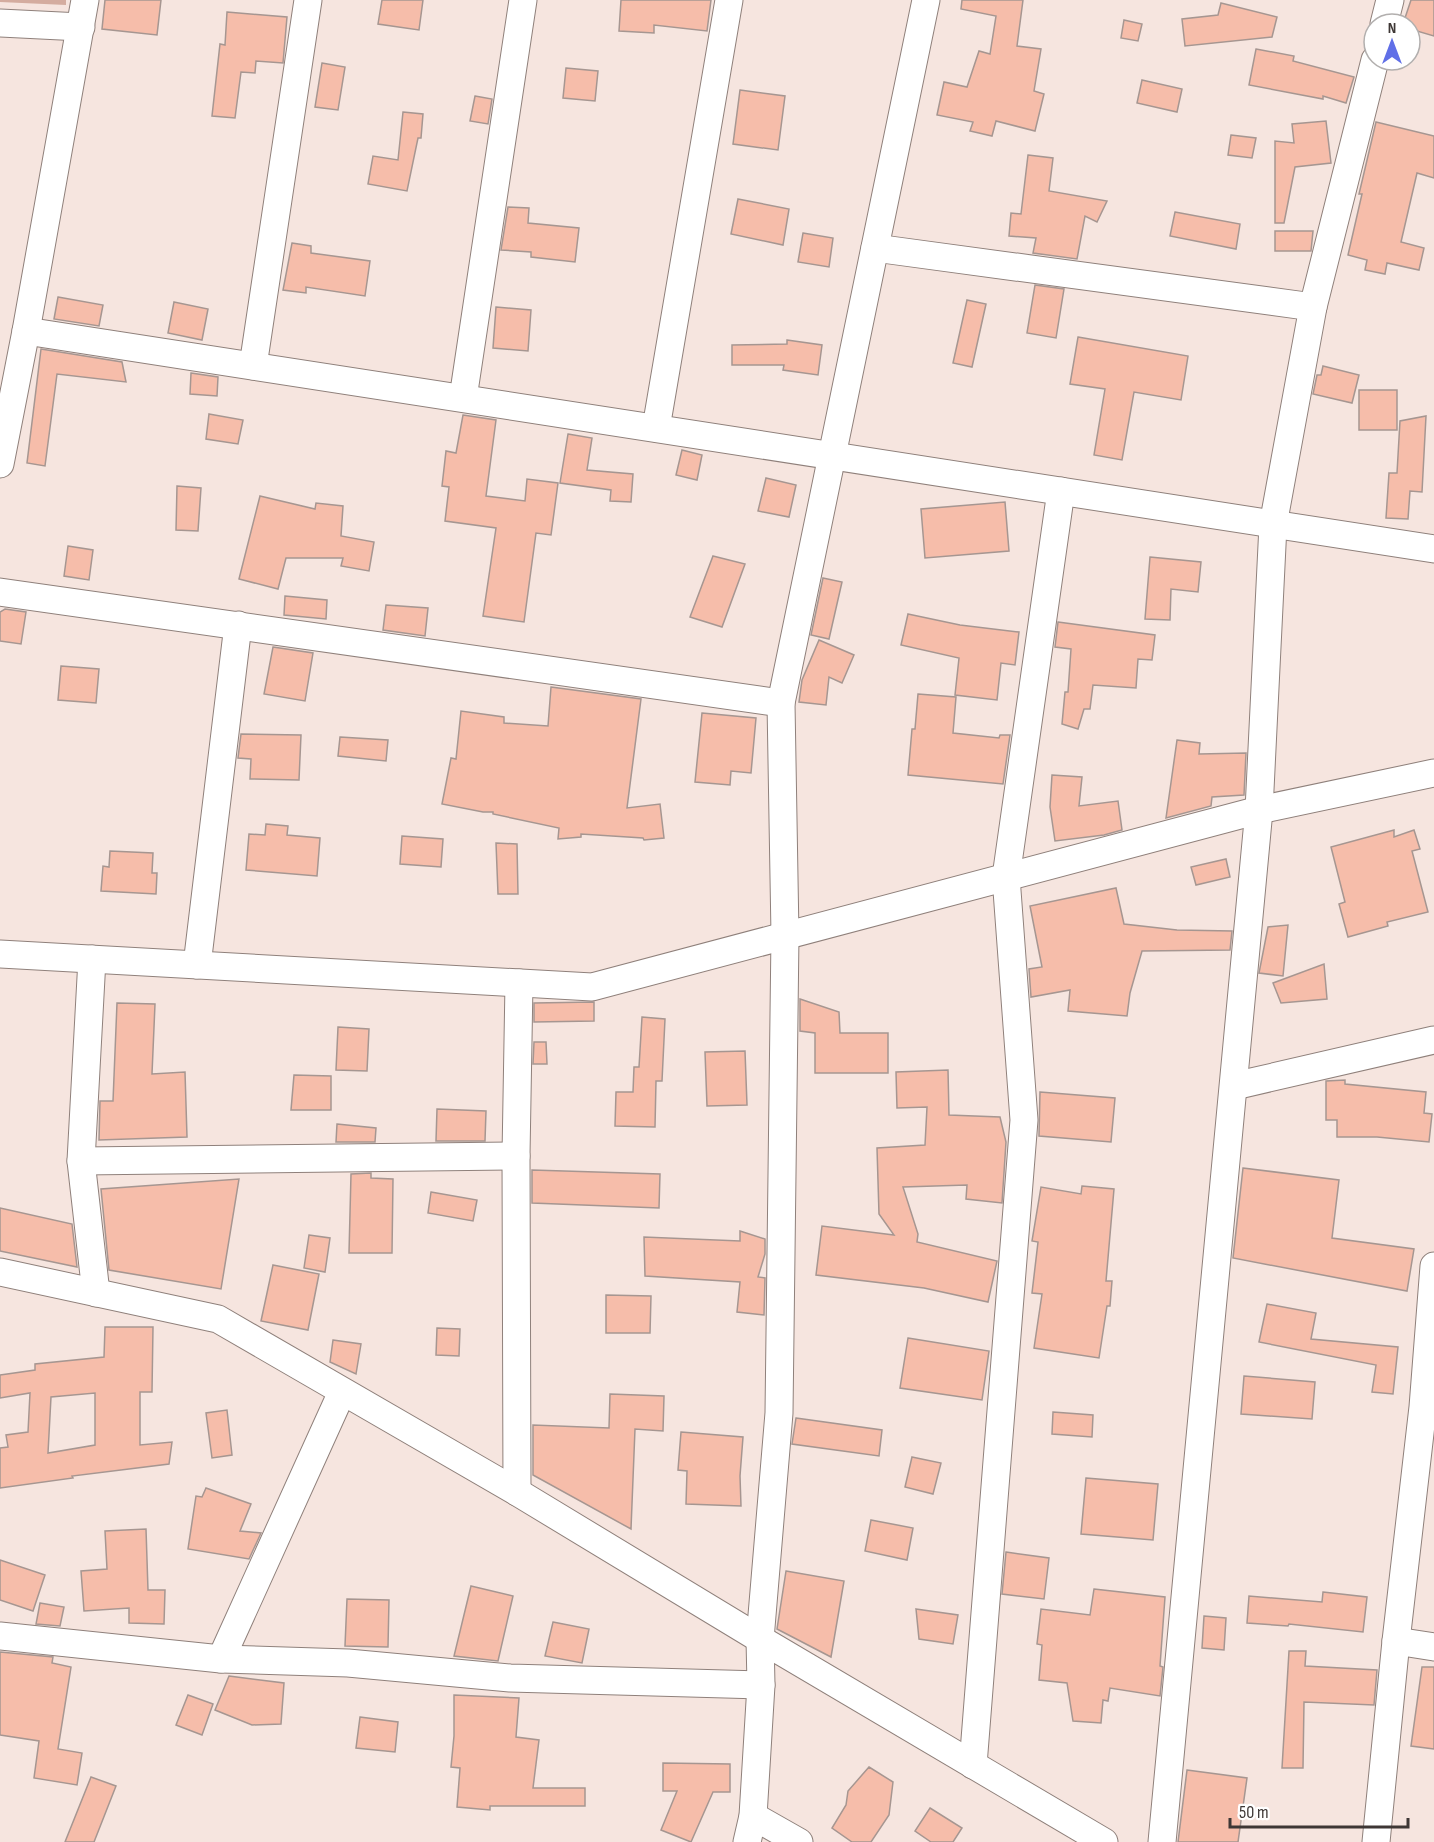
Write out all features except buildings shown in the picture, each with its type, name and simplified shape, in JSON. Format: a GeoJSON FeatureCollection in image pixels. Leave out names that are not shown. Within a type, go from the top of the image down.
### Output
{"type":"FeatureCollection","features":[{"type":"Feature","properties":{"kind":"street"},"geometry":{"type":"LineString","coordinates":[[0,464],[85,0]]}},
{"type":"Feature","properties":{"kind":"street"},"geometry":{"type":"LineString","coordinates":[[253,366],[308,0]]}},
{"type":"Feature","properties":{"kind":"street"},"geometry":{"type":"LineString","coordinates":[[463,398],[524,0]]}},
{"type":"Feature","properties":{"kind":"street"},"geometry":{"type":"LineString","coordinates":[[656,428],[729,0]]}},
{"type":"Feature","properties":{"kind":"street"},"geometry":{"type":"LineString","coordinates":[[799,1842],[750,1829],[761,1685],[760,1639],[779,1413],[785,935],[781,703],[926,0]]}},
{"type":"Feature","properties":{"kind":"street"},"geometry":{"type":"LineString","coordinates":[[0,23],[81,27]]}},
{"type":"Feature","properties":{"kind":"street"},"geometry":{"type":"LineString","coordinates":[[1162,1842],[1259,810],[1273,525],[1312,307],[1372,72]]}},
{"type":"Feature","properties":{"kind":"street"},"geometry":{"type":"LineString","coordinates":[[874,248],[1312,307]]}},
{"type":"Feature","properties":{"kind":"street"},"geometry":{"type":"LineString","coordinates":[[26,331],[1434,549]]}},
{"type":"Feature","properties":{"kind":"street"},"geometry":{"type":"LineString","coordinates":[[973,1765],[1024,1120],[1006,877],[1061,491]]}},
{"type":"Feature","properties":{"kind":"street"},"geometry":{"type":"LineString","coordinates":[[0,592],[781,703]]}},
{"type":"Feature","properties":{"kind":"street"},"geometry":{"type":"LineString","coordinates":[[197,965],[238,625]]}},
{"type":"Feature","properties":{"kind":"street"},"geometry":{"type":"LineString","coordinates":[[0,954],[592,987],[1259,810],[1434,773]]}},
{"type":"Feature","properties":{"kind":"street"},"geometry":{"type":"LineString","coordinates":[[92,959],[81,1161],[96,1293]]}},
{"type":"Feature","properties":{"kind":"street"},"geometry":{"type":"LineString","coordinates":[[517,1492],[516,1156],[519,983]]}},
{"type":"Feature","properties":{"kind":"street"},"geometry":{"type":"LineString","coordinates":[[1234,1086],[1434,1040]]}},
{"type":"Feature","properties":{"kind":"street"},"geometry":{"type":"LineString","coordinates":[[81,1161],[516,1156]]}},
{"type":"Feature","properties":{"kind":"street"},"geometry":{"type":"LineString","coordinates":[[1376,1842],[1396,1641],[1429,1408],[1434,1266]]}},
{"type":"Feature","properties":{"kind":"street"},"geometry":{"type":"LineString","coordinates":[[0,1272],[218,1319],[517,1492],[760,1639],[1104,1842]]}},
{"type":"Feature","properties":{"kind":"street"},"geometry":{"type":"LineString","coordinates":[[221,1659],[342,1392]]}},
{"type":"Feature","properties":{"kind":"street"},"geometry":{"type":"LineString","coordinates":[[0,1636],[221,1659],[348,1663],[510,1678],[761,1685]]}},
{"type":"Feature","properties":{"kind":"street"},"geometry":{"type":"LineString","coordinates":[[1396,1641],[1434,1647]]}},
{"type":"Feature","properties":{"kind":"shaded area"},"geometry":{"type":"Polygon","coordinates":[[[0,0],[66,0],[66,5],[0,2],[0,0]]]}}]}
